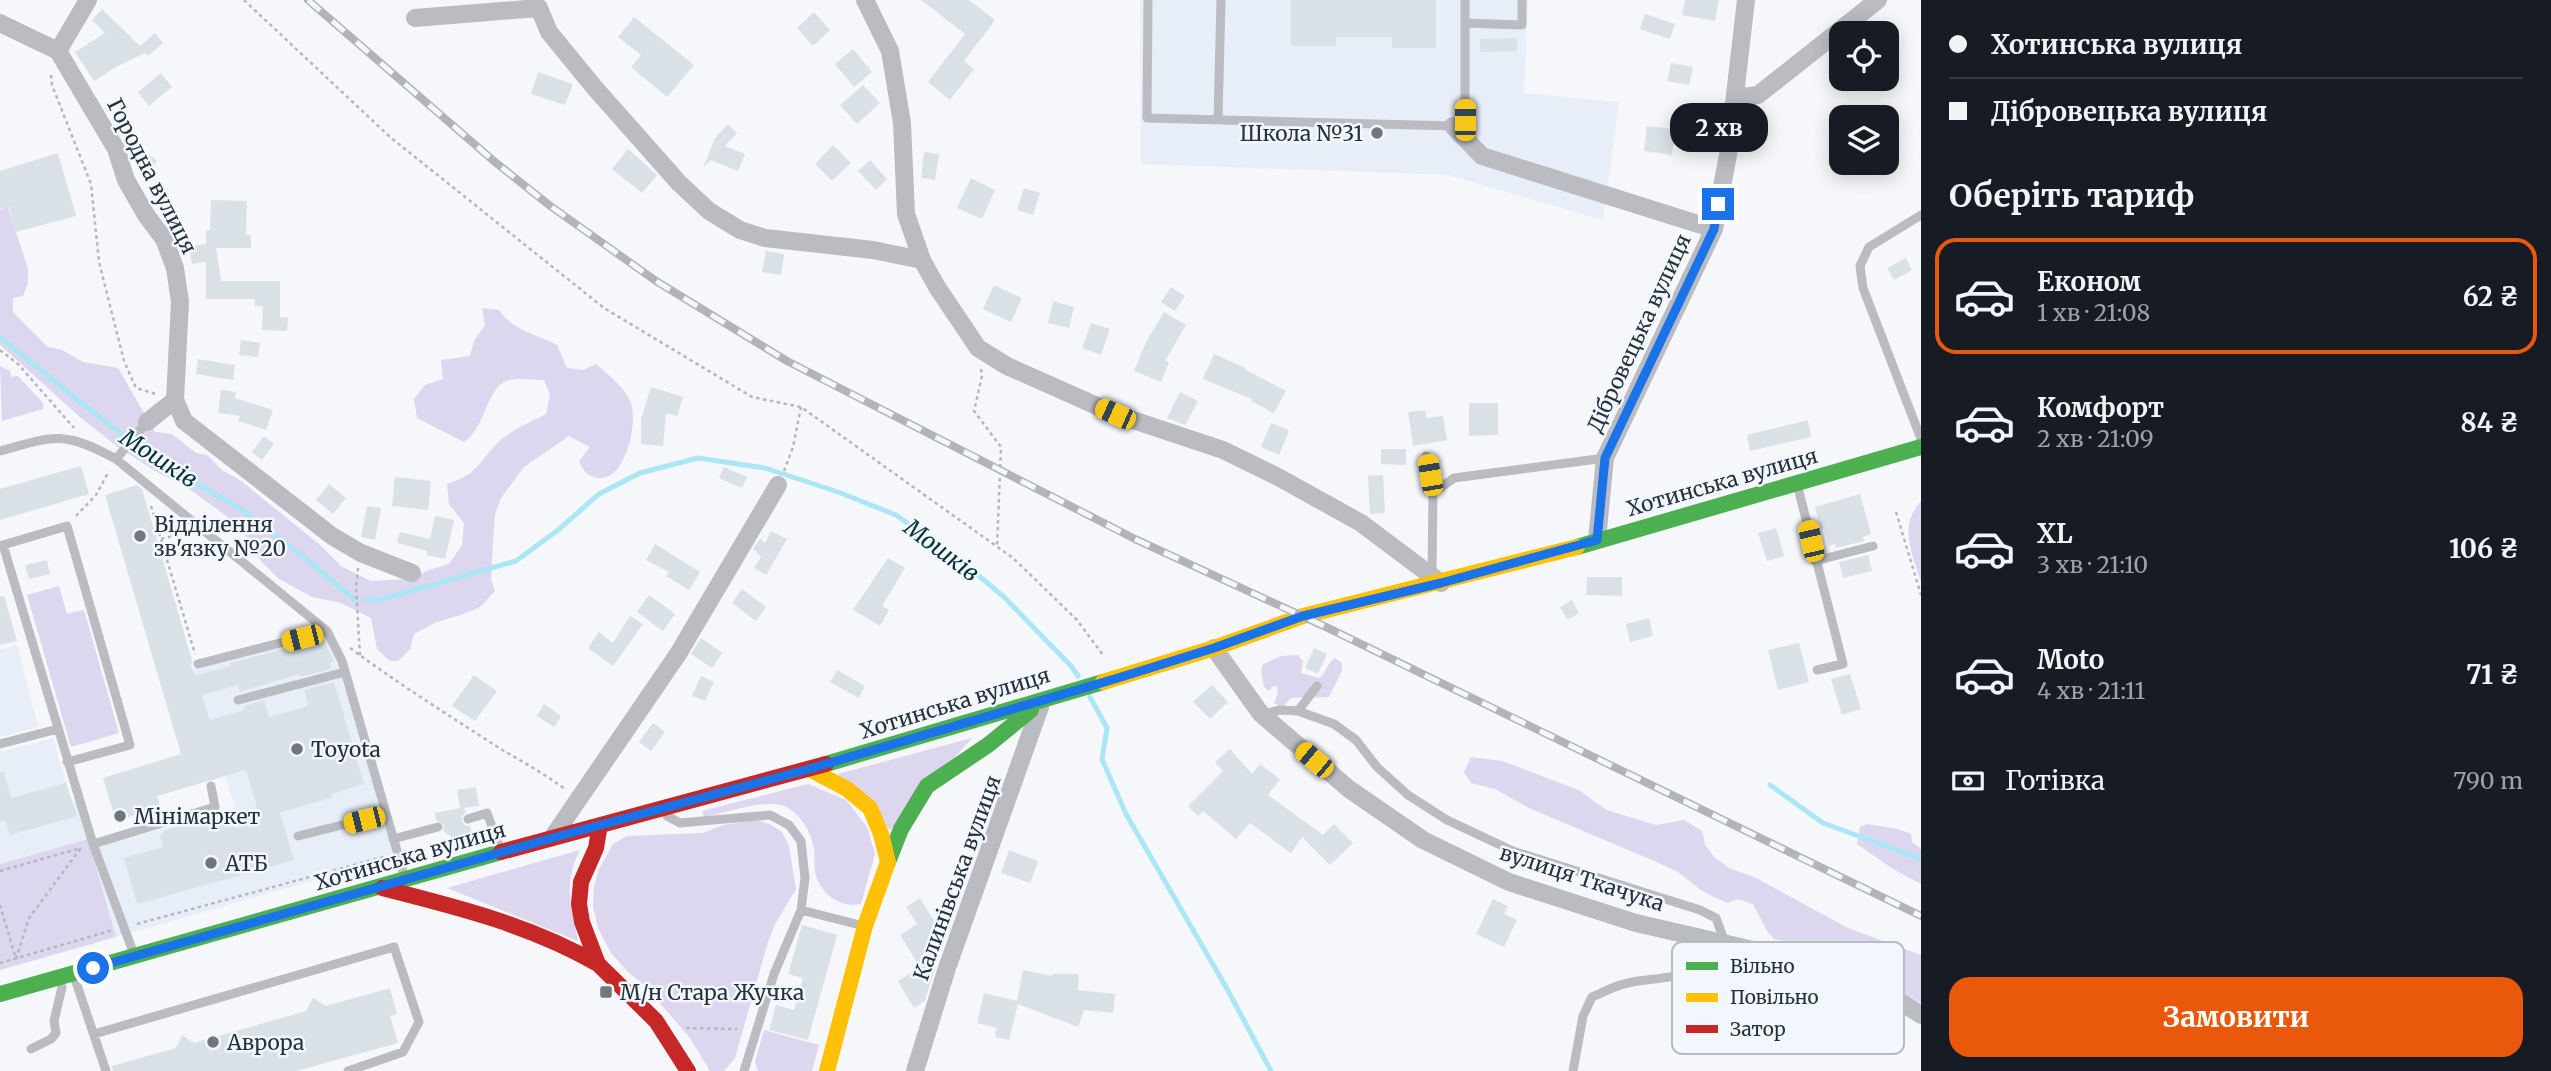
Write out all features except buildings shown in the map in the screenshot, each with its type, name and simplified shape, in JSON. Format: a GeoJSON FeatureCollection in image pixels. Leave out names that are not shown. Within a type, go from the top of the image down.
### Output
{"type":"FeatureCollection","features":[{"type":"Feature","properties":{"kind":"main road","name":"Хотинська вулиця"},"geometry":{"type":"LineString","coordinates":[[0,994],[501,852],[809,769],[1043,700],[1062,692],[1118,678],[1303,616],[1436,578],[1597,540],[1921,447]]}},
{"type":"Feature","properties":{"kind":"main road"},"geometry":{"type":"LineString","coordinates":[[827,1071],[865,926],[901,829],[928,786],[988,745],[1043,700]]}},
{"type":"Feature","properties":{"kind":"main road"},"geometry":{"type":"LineString","coordinates":[[809,769],[847,789],[870,808],[881,834],[888,862]]}},
{"type":"Feature","properties":{"kind":"main road"},"geometry":{"type":"LineString","coordinates":[[598,964],[582,922],[579,904],[581,882],[596,848],[600,825]]}},
{"type":"Feature","properties":{"kind":"main road"},"geometry":{"type":"LineString","coordinates":[[379,887],[452,905],[539,934],[598,964],[656,1021],[688,1071]]}},
{"type":"Feature","properties":{"kind":"street"},"geometry":{"type":"LineString","coordinates":[[0,23],[58,51],[88,0]]}},
{"type":"Feature","properties":{"kind":"street"},"geometry":{"type":"LineString","coordinates":[[866,0],[890,51],[902,122],[906,214],[922,260],[978,348],[1007,366],[1115,414],[1223,450],[1280,478],[1361,523],[1436,578]]}},
{"type":"Feature","properties":{"kind":"street","name":"Дібровецька вулиця"},"geometry":{"type":"LineString","coordinates":[[1597,540],[1605,458],[1714,229],[1728,155],[1746,0]]}},
{"type":"Feature","properties":{"kind":"street"},"geometry":{"type":"LineString","coordinates":[[1735,97],[1758,95],[1878,0]]}},
{"type":"Feature","properties":{"kind":"street"},"geometry":{"type":"LineString","coordinates":[[415,18],[538,4],[549,32],[593,87],[678,183],[709,211],[740,230],[765,238],[873,250],[922,260]]}},
{"type":"Feature","properties":{"kind":"street","name":"Городна вулиця"},"geometry":{"type":"LineString","coordinates":[[58,51],[110,138],[126,180],[146,215],[164,239],[175,268],[180,302],[175,400]]}},
{"type":"Feature","properties":{"kind":"street","name":"Дібровецька вулиця"},"geometry":{"type":"LineString","coordinates":[[1453,126],[1482,156],[1714,229]]}},
{"type":"Feature","properties":{"kind":"street"},"geometry":{"type":"LineString","coordinates":[[146,422],[175,400],[184,421],[332,536],[361,553],[412,573]]}},
{"type":"Feature","properties":{"kind":"street"},"geometry":{"type":"LineString","coordinates":[[552,838],[678,654],[778,485]]}},
{"type":"Feature","properties":{"kind":"street","name":"вулиця Ткачука"},"geometry":{"type":"LineString","coordinates":[[1214,648],[1261,714],[1349,789],[1423,840],[1509,883],[1636,923],[1720,942]]}},
{"type":"Feature","properties":{"kind":"street","name":"Калинівська вулиця"},"geometry":{"type":"LineString","coordinates":[[915,1071],[947,968],[1043,700]]}},
{"type":"Feature","properties":{"kind":"street","name":"вулиця Ткачука"},"geometry":{"type":"LineString","coordinates":[[1904,1004],[1921,1015]]}},
{"type":"Feature","properties":{"kind":"lane"},"geometry":{"type":"LineString","coordinates":[[1148,0],[1147,118],[1453,126],[1465,120],[1465,0]]}},
{"type":"Feature","properties":{"kind":"lane"},"geometry":{"type":"LineString","coordinates":[[1218,120],[1222,0]]}},
{"type":"Feature","properties":{"kind":"lane"},"geometry":{"type":"LineString","coordinates":[[1465,23],[1522,25],[1522,0]]}},
{"type":"Feature","properties":{"kind":"lane"},"geometry":{"type":"LineString","coordinates":[[1921,215],[1869,247],[1860,266],[1863,288],[1921,439]]}},
{"type":"Feature","properties":{"kind":"lane"},"geometry":{"type":"LineString","coordinates":[[116,459],[146,422]]}},
{"type":"Feature","properties":{"kind":"lane"},"geometry":{"type":"LineString","coordinates":[[0,451],[52,437],[88,444],[116,459],[327,631],[345,672],[405,880]]}},
{"type":"Feature","properties":{"kind":"lane"},"geometry":{"type":"LineString","coordinates":[[1426,456],[1433,493],[1436,578]]}},
{"type":"Feature","properties":{"kind":"lane"},"geometry":{"type":"LineString","coordinates":[[1433,493],[1454,478],[1605,458]]}},
{"type":"Feature","properties":{"kind":"lane"},"geometry":{"type":"LineString","coordinates":[[1796,482],[1843,664],[1817,670]]}},
{"type":"Feature","properties":{"kind":"lane"},"geometry":{"type":"LineString","coordinates":[[67,762],[130,745],[66,526],[1,546],[67,762],[93,844],[134,958]]}},
{"type":"Feature","properties":{"kind":"lane"},"geometry":{"type":"LineString","coordinates":[[1815,561],[1873,546]]}},
{"type":"Feature","properties":{"kind":"lane"},"geometry":{"type":"LineString","coordinates":[[198,664],[327,631]]}},
{"type":"Feature","properties":{"kind":"lane"},"geometry":{"type":"LineString","coordinates":[[238,700],[345,672]]}},
{"type":"Feature","properties":{"kind":"lane"},"geometry":{"type":"LineString","coordinates":[[1298,711],[1317,686]]}},
{"type":"Feature","properties":{"kind":"lane"},"geometry":{"type":"LineString","coordinates":[[1261,714],[1281,710],[1298,711],[1334,724],[1356,740],[1377,767],[1408,795],[1447,820],[1513,851],[1716,918],[1716,941]]}},
{"type":"Feature","properties":{"kind":"lane"},"geometry":{"type":"LineString","coordinates":[[0,744],[58,729]]}},
{"type":"Feature","properties":{"kind":"lane"},"geometry":{"type":"LineString","coordinates":[[93,844],[215,807],[211,786]]}},
{"type":"Feature","properties":{"kind":"lane"},"geometry":{"type":"LineString","coordinates":[[656,810],[680,823],[770,815],[789,825],[801,841],[806,878],[801,910],[774,974],[745,1071]]}},
{"type":"Feature","properties":{"kind":"lane"},"geometry":{"type":"LineString","coordinates":[[468,819],[487,813],[501,852]]}},
{"type":"Feature","properties":{"kind":"lane"},"geometry":{"type":"LineString","coordinates":[[298,836],[386,814]]}},
{"type":"Feature","properties":{"kind":"lane"},"geometry":{"type":"LineString","coordinates":[[393,839],[438,827]]}},
{"type":"Feature","properties":{"kind":"lane"},"geometry":{"type":"LineString","coordinates":[[801,910],[865,926]]}},
{"type":"Feature","properties":{"kind":"lane"},"geometry":{"type":"LineString","coordinates":[[94,1034],[394,947],[419,1022],[404,1052],[348,1071]]}},
{"type":"Feature","properties":{"kind":"lane"},"geometry":{"type":"LineString","coordinates":[[70,974],[106,1071]]}},
{"type":"Feature","properties":{"kind":"lane"},"geometry":{"type":"LineString","coordinates":[[31,1049],[42,1045],[56,1033],[54,1021],[58,995],[70,974]]}},
{"type":"Feature","properties":{"kind":"lane"},"geometry":{"type":"LineString","coordinates":[[1573,1071],[1583,1016],[1592,997],[1625,983],[1672,975]]}},
{"type":"Feature","properties":{"kind":"path"},"geometry":{"type":"LineString","coordinates":[[244,0],[390,137],[604,308],[752,397],[801,407],[1013,558],[1077,620],[1107,661]]}},
{"type":"Feature","properties":{"kind":"path"},"geometry":{"type":"LineString","coordinates":[[58,51],[51,71],[52,85],[91,184],[99,262],[124,361],[136,388],[175,400]]}},
{"type":"Feature","properties":{"kind":"path"},"geometry":{"type":"LineString","coordinates":[[978,348],[982,376],[974,411],[1001,447],[997,547]]}},
{"type":"Feature","properties":{"kind":"path"},"geometry":{"type":"LineString","coordinates":[[0,350],[18,364],[88,444]]}},
{"type":"Feature","properties":{"kind":"path"},"geometry":{"type":"LineString","coordinates":[[786,465],[793,447],[801,407]]}},
{"type":"Feature","properties":{"kind":"path"},"geometry":{"type":"LineString","coordinates":[[66,526],[96,495],[116,459]]}},
{"type":"Feature","properties":{"kind":"path"},"geometry":{"type":"LineString","coordinates":[[144,483],[198,664]]}},
{"type":"Feature","properties":{"kind":"path"},"geometry":{"type":"LineString","coordinates":[[1896,512],[1921,595]]}},
{"type":"Feature","properties":{"kind":"path"},"geometry":{"type":"LineString","coordinates":[[161,539],[202,528]]}},
{"type":"Feature","properties":{"kind":"path"},"geometry":{"type":"LineString","coordinates":[[360,656],[356,586],[361,553]]}},
{"type":"Feature","properties":{"kind":"path"},"geometry":{"type":"LineString","coordinates":[[349,648],[496,746],[548,776],[578,799]]}},
{"type":"Feature","properties":{"kind":"path"},"geometry":{"type":"LineString","coordinates":[[0,871],[80,848],[29,918],[16,959]]}},
{"type":"Feature","properties":{"kind":"path"},"geometry":{"type":"LineString","coordinates":[[0,963],[397,853]]}},
{"type":"Feature","properties":{"kind":"path"},"geometry":{"type":"LineString","coordinates":[[0,905],[16,959]]}},
{"type":"Feature","properties":{"kind":"path"},"geometry":{"type":"LineString","coordinates":[[675,1028],[737,1029]]}},
{"type":"Feature","properties":{"kind":"shaded area","name":"Школа №31"},"geometry":{"type":"Polygon","coordinates":[[[1140,0],[1528,0],[1524,93],[1619,102],[1603,220],[1448,175],[1141,164],[1140,0]]]}},
{"type":"Feature","properties":{"kind":"shaded area"},"geometry":{"type":"Polygon","coordinates":[[[8,207],[28,269],[28,283],[23,296],[13,298],[13,312],[48,347],[62,350],[83,362],[118,368],[155,432],[172,434],[196,453],[207,455],[223,471],[240,480],[320,545],[341,566],[371,581],[410,579],[449,564],[462,545],[464,523],[449,504],[447,484],[474,470],[507,435],[546,414],[550,395],[544,380],[518,379],[508,380],[498,387],[477,428],[464,442],[417,418],[414,399],[425,385],[443,379],[441,360],[470,356],[474,341],[485,325],[482,308],[499,310],[511,323],[557,345],[567,368],[583,370],[596,364],[615,381],[627,395],[632,410],[633,422],[628,448],[623,460],[608,477],[591,476],[582,468],[579,461],[590,447],[569,436],[524,467],[501,498],[495,515],[491,579],[495,591],[480,607],[437,622],[414,634],[410,649],[398,661],[390,661],[377,649],[371,618],[341,603],[312,597],[279,579],[260,560],[250,541],[233,521],[188,488],[155,471],[114,444],[0,345],[0,210],[8,207]]]}},
{"type":"Feature","properties":{"kind":"shaded area"},"geometry":{"type":"Polygon","coordinates":[[[0,366],[10,371],[11,377],[18,376],[43,403],[43,409],[2,421],[0,366]]]}},
{"type":"Feature","properties":{"kind":"shaded area"},"geometry":{"type":"Polygon","coordinates":[[[1921,501],[1921,582],[1911,550],[1909,530],[1914,510],[1921,501]]]}},
{"type":"Feature","properties":{"kind":"shaded area"},"geometry":{"type":"Polygon","coordinates":[[[59,586],[67,614],[84,610],[119,733],[71,747],[27,595],[59,586]]]}},
{"type":"Feature","properties":{"kind":"shaded area"},"geometry":{"type":"Polygon","coordinates":[[[326,626],[396,857],[116,937],[91,849],[235,808],[192,661],[326,626]]]}},
{"type":"Feature","properties":{"kind":"shaded area"},"geometry":{"type":"Polygon","coordinates":[[[17,645],[38,727],[0,737],[0,649],[17,645]]]}},
{"type":"Feature","properties":{"kind":"shaded area"},"geometry":{"type":"Polygon","coordinates":[[[1298,655],[1303,661],[1301,673],[1319,678],[1335,658],[1342,663],[1342,671],[1329,697],[1291,698],[1282,708],[1274,703],[1277,686],[1269,691],[1264,687],[1261,670],[1263,664],[1281,656],[1298,655]]]}},
{"type":"Feature","properties":{"kind":"shaded area"},"geometry":{"type":"Polygon","coordinates":[[[53,738],[72,802],[77,801],[88,839],[0,864],[0,752],[53,738]]]}},
{"type":"Feature","properties":{"kind":"shaded area"},"geometry":{"type":"Polygon","coordinates":[[[972,738],[890,830],[838,774],[972,738]]]}},
{"type":"Feature","properties":{"kind":"shaded area"},"geometry":{"type":"Polygon","coordinates":[[[1471,757],[1502,761],[1579,790],[1606,810],[1656,825],[1684,820],[1702,831],[1705,844],[1714,857],[1729,868],[1756,878],[1848,928],[1886,942],[1788,942],[1774,939],[1753,904],[1738,899],[1727,903],[1702,891],[1678,872],[1531,809],[1495,789],[1471,783],[1464,772],[1471,757]]]}},
{"type":"Feature","properties":{"kind":"shaded area"},"geometry":{"type":"Polygon","coordinates":[[[808,784],[846,800],[867,827],[875,854],[861,904],[840,902],[823,889],[816,876],[814,848],[809,833],[799,817],[789,808],[766,804],[704,817],[702,811],[808,784]]]}},
{"type":"Feature","properties":{"kind":"shaded area"},"geometry":{"type":"Polygon","coordinates":[[[757,820],[782,832],[789,846],[796,889],[775,924],[768,942],[735,1058],[724,1071],[710,1071],[690,1038],[645,986],[611,953],[598,928],[593,907],[594,887],[598,871],[613,844],[627,836],[703,833],[723,825],[757,820]]]}},
{"type":"Feature","properties":{"kind":"shaded area"},"geometry":{"type":"Polygon","coordinates":[[[1867,824],[1911,834],[1912,842],[1921,849],[1921,884],[1893,869],[1857,844],[1860,827],[1867,824]]]}},
{"type":"Feature","properties":{"kind":"shaded area"},"geometry":{"type":"Polygon","coordinates":[[[88,839],[116,937],[0,970],[0,864],[88,839]]]}},
{"type":"Feature","properties":{"kind":"shaded area"},"geometry":{"type":"Polygon","coordinates":[[[580,850],[570,884],[578,941],[447,888],[580,850]]]}},
{"type":"Feature","properties":{"kind":"shaded area"},"geometry":{"type":"Polygon","coordinates":[[[1904,949],[1921,955],[1921,1003],[1904,992],[1904,949]]]}},
{"type":"Feature","properties":{"kind":"shaded area"},"geometry":{"type":"Polygon","coordinates":[[[764,1030],[819,1045],[812,1071],[758,1071],[755,1062],[764,1030]]]}},
{"type":"Feature","properties":{"kind":"waterway","name":"Мошків"},"geometry":{"type":"LineString","coordinates":[[0,337],[158,461],[242,510],[355,600]]}},
{"type":"Feature","properties":{"kind":"waterway","name":"Мошків"},"geometry":{"type":"LineString","coordinates":[[366,600],[379,600],[516,561],[558,530],[599,494],[640,473],[698,458],[765,468],[896,515],[967,566],[1004,597],[1078,676]]}},
{"type":"Feature","properties":{"kind":"waterway","name":"Мошків"},"geometry":{"type":"LineString","coordinates":[[1090,697],[1107,728],[1102,759],[1126,814],[1271,1071]]}},
{"type":"Feature","properties":{"kind":"waterway"},"geometry":{"type":"LineString","coordinates":[[1770,785],[1823,823],[1921,859]]}},
{"type":"Feature","properties":{"kind":"railway"},"geometry":{"type":"LineString","coordinates":[[308,0],[495,162],[549,205],[656,281],[787,361],[1135,539],[1326,627],[1921,916]]}},
{"type":"Feature","properties":{"kind":"traffic: fast"},"geometry":{"type":"LineString","coordinates":[[1577,547],[1921,447]]}},
{"type":"Feature","properties":{"kind":"traffic: fast"},"geometry":{"type":"LineString","coordinates":[[826,764],[1103,682]]}},
{"type":"Feature","properties":{"kind":"traffic: fast"},"geometry":{"type":"LineString","coordinates":[[888,862],[901,829],[927,786],[988,745],[1031,710]]}},
{"type":"Feature","properties":{"kind":"traffic: fast"},"geometry":{"type":"LineString","coordinates":[[0,994],[501,852]]}},
{"type":"Feature","properties":{"kind":"traffic: slow"},"geometry":{"type":"LineString","coordinates":[[1103,682],[1214,648],[1303,616],[1577,547]]}},
{"type":"Feature","properties":{"kind":"traffic: slow"},"geometry":{"type":"LineString","coordinates":[[809,769],[847,789],[870,808],[881,834],[888,862],[865,926],[827,1071]]}},
{"type":"Feature","properties":{"kind":"traffic: jam"},"geometry":{"type":"LineString","coordinates":[[501,852],[826,764]]}},
{"type":"Feature","properties":{"kind":"traffic: jam"},"geometry":{"type":"LineString","coordinates":[[600,825],[596,848],[581,882],[579,904],[582,922],[598,964],[656,1021],[688,1071]]}},
{"type":"Feature","properties":{"kind":"traffic: jam"},"geometry":{"type":"LineString","coordinates":[[382,888],[520,928],[598,964]]}},
{"type":"Feature","properties":{"kind":"place","name":"Школа №31"},"geometry":{"type":"Point","coordinates":[1377,133]}},
{"type":"Feature","properties":{"kind":"place","name":"Відділення зв'язку №20"},"geometry":{"type":"Point","coordinates":[140,536]}},
{"type":"Feature","properties":{"kind":"place","name":"Toyota"},"geometry":{"type":"Point","coordinates":[297,749]}},
{"type":"Feature","properties":{"kind":"place","name":"Мінімаркет"},"geometry":{"type":"Point","coordinates":[120,816]}},
{"type":"Feature","properties":{"kind":"place","name":"АТБ"},"geometry":{"type":"Point","coordinates":[211,863]}},
{"type":"Feature","properties":{"kind":"place","name":"М/н Стара Жучка"},"geometry":{"type":"Point","coordinates":[606,992]}},
{"type":"Feature","properties":{"kind":"place","name":"Аврора"},"geometry":{"type":"Point","coordinates":[213,1042]}},
{"type":"Feature","properties":{"kind":"route"},"geometry":{"type":"LineString","coordinates":[[93,968],[552,838],[809,769],[1043,700],[1062,692],[1118,678],[1303,616],[1441,583],[1597,540],[1605,458],[1714,229],[1718,204]]}}]}
